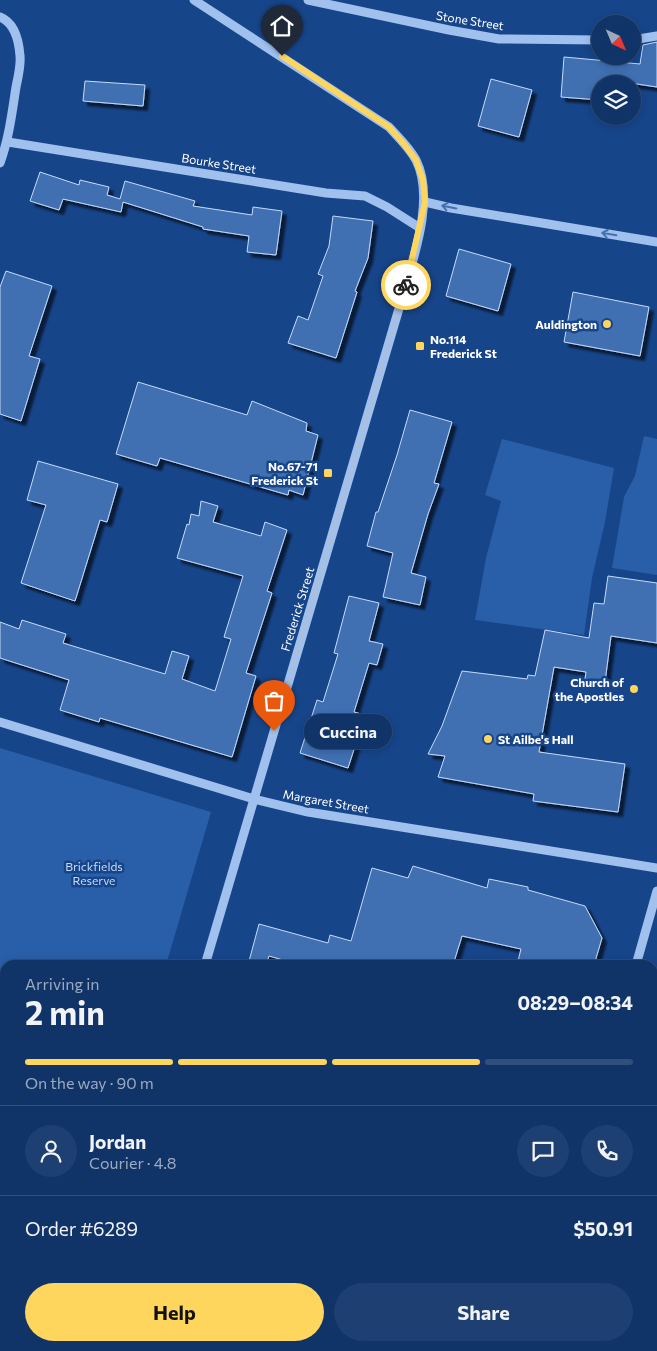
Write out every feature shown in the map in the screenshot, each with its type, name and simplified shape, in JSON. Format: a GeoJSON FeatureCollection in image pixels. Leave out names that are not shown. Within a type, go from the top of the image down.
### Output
{"type":"FeatureCollection","features":[{"type":"Feature","properties":{"kind":"street","name":"Stone Street"},"geometry":{"type":"LineString","coordinates":[[308,0],[499,39],[591,40]]}},
{"type":"Feature","properties":{"kind":"street","name":"Frederick Street"},"geometry":{"type":"LineString","coordinates":[[200,1],[389,127],[416,160],[423,180],[425,202],[413,261],[206,960]]}},
{"type":"Feature","properties":{"kind":"street"},"geometry":{"type":"LineString","coordinates":[[0,17],[12,27],[17,36],[21,58],[8,142],[0,163]]}},
{"type":"Feature","properties":{"kind":"street"},"geometry":{"type":"LineString","coordinates":[[641,39],[657,36]]}},
{"type":"Feature","properties":{"kind":"street","name":"Bourke Street"},"geometry":{"type":"LineString","coordinates":[[8,142],[326,193],[365,196],[387,206],[420,228]]}},
{"type":"Feature","properties":{"kind":"street"},"geometry":{"type":"LineString","coordinates":[[425,202],[454,209],[657,242]]}},
{"type":"Feature","properties":{"kind":"street","name":"Margaret Street"},"geometry":{"type":"LineString","coordinates":[[0,722],[254,799],[308,812],[657,868]]}},
{"type":"Feature","properties":{"kind":"street"},"geometry":{"type":"LineString","coordinates":[[637,960],[657,890]]}},
{"type":"Feature","properties":{"kind":"green space"},"geometry":{"type":"Polygon","coordinates":[[[644,436],[657,439],[657,575],[612,568],[624,497],[635,476],[644,436]]]}},
{"type":"Feature","properties":{"kind":"green space"},"geometry":{"type":"Polygon","coordinates":[[[502,439],[614,468],[605,522],[592,578],[584,635],[475,620],[486,558],[501,501],[485,495],[502,439]]]}},
{"type":"Feature","properties":{"kind":"green space","name":"Brickfields Reserve"},"geometry":{"type":"Polygon","coordinates":[[[0,748],[211,812],[167,960],[0,960],[0,748]]]}},
{"type":"Feature","properties":{"kind":"building"},"geometry":{"type":"Polygon","coordinates":[[[657,42],[657,87],[641,85],[641,75],[591,75],[591,99],[561,97],[564,57],[591,59],[591,65],[641,65],[643,45],[657,42]]]}},
{"type":"Feature","properties":{"kind":"building"},"geometry":{"type":"Polygon","coordinates":[[[491,79],[532,90],[519,137],[478,126],[491,79]]]}},
{"type":"Feature","properties":{"kind":"building"},"geometry":{"type":"Polygon","coordinates":[[[85,81],[145,85],[143,106],[83,101],[85,81]]]}},
{"type":"Feature","properties":{"kind":"building"},"geometry":{"type":"Polygon","coordinates":[[[40,172],[79,185],[80,180],[109,187],[107,195],[120,199],[125,181],[195,201],[193,206],[252,215],[253,207],[282,211],[276,255],[247,252],[249,236],[203,229],[203,227],[123,202],[121,212],[63,199],[59,210],[30,201],[40,172]]]}},
{"type":"Feature","properties":{"kind":"building"},"geometry":{"type":"Polygon","coordinates":[[[333,216],[373,221],[368,258],[355,291],[357,292],[336,358],[288,343],[298,316],[308,320],[323,276],[318,274],[329,246],[333,216]]]}},
{"type":"Feature","properties":{"kind":"building"},"geometry":{"type":"Polygon","coordinates":[[[459,249],[511,264],[498,311],[446,296],[459,249]]]}},
{"type":"Feature","properties":{"kind":"building"},"geometry":{"type":"Polygon","coordinates":[[[6,271],[52,286],[29,356],[40,359],[21,421],[0,414],[0,287],[6,271]]]}},
{"type":"Feature","properties":{"kind":"building","name":"Auldington"},"geometry":{"type":"Polygon","coordinates":[[[573,292],[649,307],[640,356],[564,342],[573,292]]]}},
{"type":"Feature","properties":{"kind":"building"},"geometry":{"type":"Polygon","coordinates":[[[138,382],[247,415],[252,401],[307,423],[306,431],[318,435],[303,495],[289,490],[288,495],[160,458],[157,466],[116,454],[138,382]]]}},
{"type":"Feature","properties":{"kind":"building"},"geometry":{"type":"Polygon","coordinates":[[[410,410],[452,422],[434,483],[439,484],[411,573],[426,577],[420,605],[383,597],[393,553],[367,546],[376,512],[378,512],[397,455],[410,410]]]}},
{"type":"Feature","properties":{"kind":"building"},"geometry":{"type":"Polygon","coordinates":[[[38,461],[118,484],[107,522],[100,520],[75,601],[21,583],[46,505],[27,500],[38,461]]]}},
{"type":"Feature","properties":{"kind":"building"},"geometry":{"type":"Polygon","coordinates":[[[201,501],[218,506],[213,522],[261,536],[265,522],[287,530],[267,591],[272,593],[246,673],[256,676],[232,757],[100,718],[99,722],[60,710],[69,680],[0,658],[0,622],[19,629],[22,620],[66,634],[63,643],[165,674],[172,651],[189,656],[182,679],[215,691],[231,639],[224,637],[243,576],[177,558],[191,514],[199,516],[201,501]]]}},
{"type":"Feature","properties":{"kind":"building"},"geometry":{"type":"Polygon","coordinates":[[[608,576],[657,583],[657,643],[611,636],[605,682],[585,679],[586,672],[554,667],[539,752],[625,764],[618,812],[533,801],[534,794],[438,777],[445,756],[428,754],[442,726],[462,671],[527,679],[528,675],[535,676],[545,630],[589,638],[594,603],[604,604],[608,576]]]}},
{"type":"Feature","properties":{"kind":"building"},"geometry":{"type":"Polygon","coordinates":[[[349,596],[379,603],[369,641],[383,644],[377,665],[369,663],[354,712],[365,715],[348,768],[300,753],[317,700],[323,702],[338,654],[334,653],[349,596]]]}},
{"type":"Feature","properties":{"kind":"building"},"geometry":{"type":"Polygon","coordinates":[[[413,866],[487,888],[489,879],[528,887],[528,890],[585,906],[602,938],[595,960],[518,960],[521,949],[462,936],[455,960],[283,960],[269,956],[268,960],[249,960],[259,924],[328,943],[330,935],[351,941],[372,868],[408,878],[413,866]]]}},
{"type":"Feature","properties":{"kind":"way so far"},"geometry":{"type":"LineString","coordinates":[[274,731],[406,285]]}},
{"type":"Feature","properties":{"kind":"place","name":"Auldington"},"geometry":{"type":"Point","coordinates":[607,324]}},
{"type":"Feature","properties":{"kind":"place","name":"No.114 Frederick St"},"geometry":{"type":"Point","coordinates":[420,346]}},
{"type":"Feature","properties":{"kind":"place","name":"No.67-71 Frederick St"},"geometry":{"type":"Point","coordinates":[328,473]}},
{"type":"Feature","properties":{"kind":"place","name":"Church of the Apostles"},"geometry":{"type":"Point","coordinates":[634,689]}},
{"type":"Feature","properties":{"kind":"place","name":"Cuccina"},"geometry":{"type":"Point","coordinates":[274,731]}},
{"type":"Feature","properties":{"kind":"place","name":"St Ailbe's Hall"},"geometry":{"type":"Point","coordinates":[488,739]}},
{"type":"Feature","properties":{"kind":"route"},"geometry":{"type":"LineString","coordinates":[[282,56],[389,127],[416,160],[423,180],[425,202],[406,285]]}}]}
